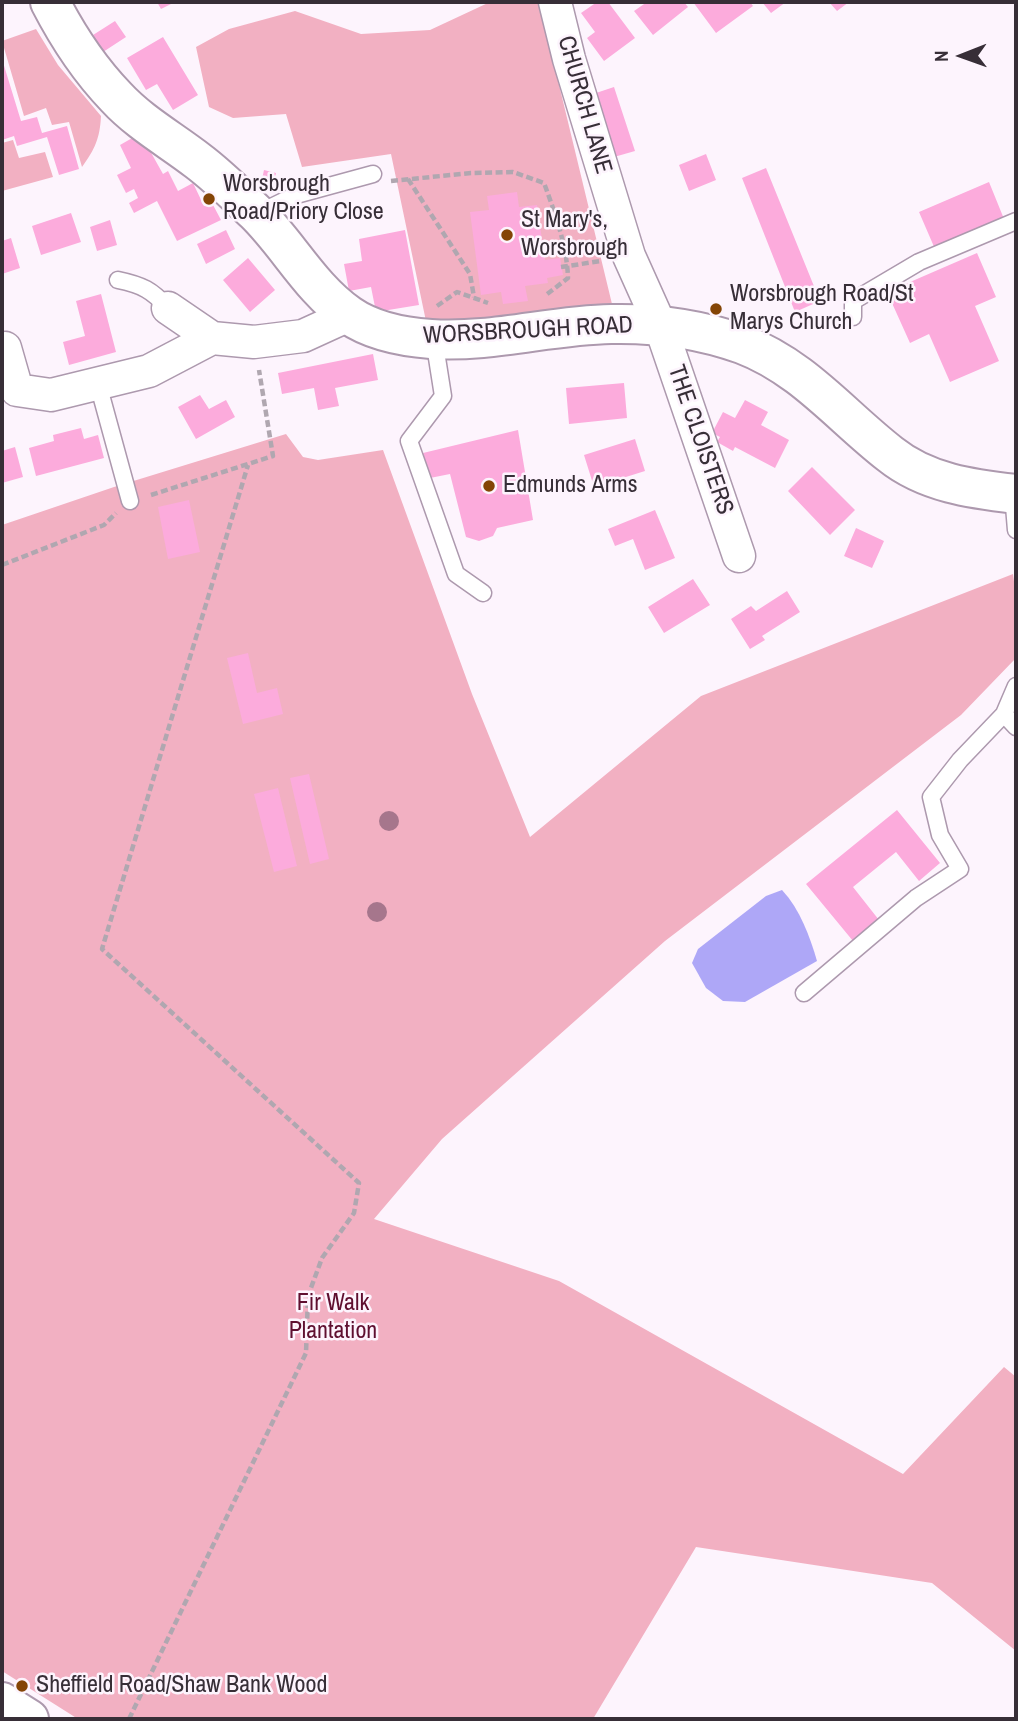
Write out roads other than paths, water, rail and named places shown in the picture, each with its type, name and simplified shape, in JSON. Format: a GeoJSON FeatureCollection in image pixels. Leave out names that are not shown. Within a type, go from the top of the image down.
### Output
{"type":"FeatureCollection","features":[{"type":"Feature","properties":{"kind":"main road","name":"WORSBROUGH ROAD"},"geometry":{"type":"LineString","coordinates":[[50,2],[80,52],[115,97],[143,122],[199,162],[257,214],[307,275],[349,315],[389,333],[434,323],[511,336],[609,324],[660,325],[705,332],[745,345],[786,365],[827,397],[891,455],[928,476],[1015,506]]}},
{"type":"Feature","properties":{"kind":"main road"},"geometry":{"type":"LineString","coordinates":[[2,1702],[29,1719]]}},
{"type":"Feature","properties":{"kind":"street","name":"CHURCH LANE"},"geometry":{"type":"LineString","coordinates":[[555,2],[572,72],[629,256],[660,325]]}},
{"type":"Feature","properties":{"kind":"street"},"geometry":{"type":"LineString","coordinates":[[168,309],[212,338],[254,342],[303,336],[349,315]]}},
{"type":"Feature","properties":{"kind":"street","name":"THE CLOISTERS"},"geometry":{"type":"LineString","coordinates":[[660,325],[739,556]]}},
{"type":"Feature","properties":{"kind":"street"},"geometry":{"type":"LineString","coordinates":[[5,348],[17,390],[51,395],[149,370],[212,338]]}},
{"type":"Feature","properties":{"kind":"lane"},"geometry":{"type":"LineString","coordinates":[[257,214],[296,195],[373,174]]}},
{"type":"Feature","properties":{"kind":"lane"},"geometry":{"type":"LineString","coordinates":[[853,317],[853,301],[908,268],[1016,221]]}},
{"type":"Feature","properties":{"kind":"lane"},"geometry":{"type":"LineString","coordinates":[[118,280],[139,284],[157,296],[168,309]]}},
{"type":"Feature","properties":{"kind":"lane"},"geometry":{"type":"LineString","coordinates":[[434,323],[443,396],[409,441],[456,574],[482,593]]}},
{"type":"Feature","properties":{"kind":"lane"},"geometry":{"type":"LineString","coordinates":[[98,384],[130,501]]}},
{"type":"Feature","properties":{"kind":"lane"},"geometry":{"type":"LineString","coordinates":[[804,992],[916,898],[960,869],[940,835],[931,797],[960,760],[1004,714],[1016,686]]}},
{"type":"Feature","properties":{"kind":"lane"},"geometry":{"type":"LineString","coordinates":[[1004,714],[1016,727]]}},
{"type":"Feature","properties":{"kind":"place","name":"Worsbrough Road/Priory Close"},"geometry":{"type":"Point","coordinates":[209,199]}},
{"type":"Feature","properties":{"kind":"place","name":"St Mary's, Worsbrough"},"geometry":{"type":"Point","coordinates":[507,235]}},
{"type":"Feature","properties":{"kind":"place","name":"Worsbrough Road/St Marys Church"},"geometry":{"type":"Point","coordinates":[716,309]}},
{"type":"Feature","properties":{"kind":"place","name":"Edmunds Arms"},"geometry":{"type":"Point","coordinates":[489,486]}},
{"type":"Feature","properties":{"kind":"place","name":"Sheffield Road/Shaw Bank Wood"},"geometry":{"type":"Point","coordinates":[22,1686]}},
{"type":"Feature","properties":{"kind":"park label","name":"Fir Walk Plantation"},"geometry":{"type":"Point","coordinates":[333,1318]}}]}
